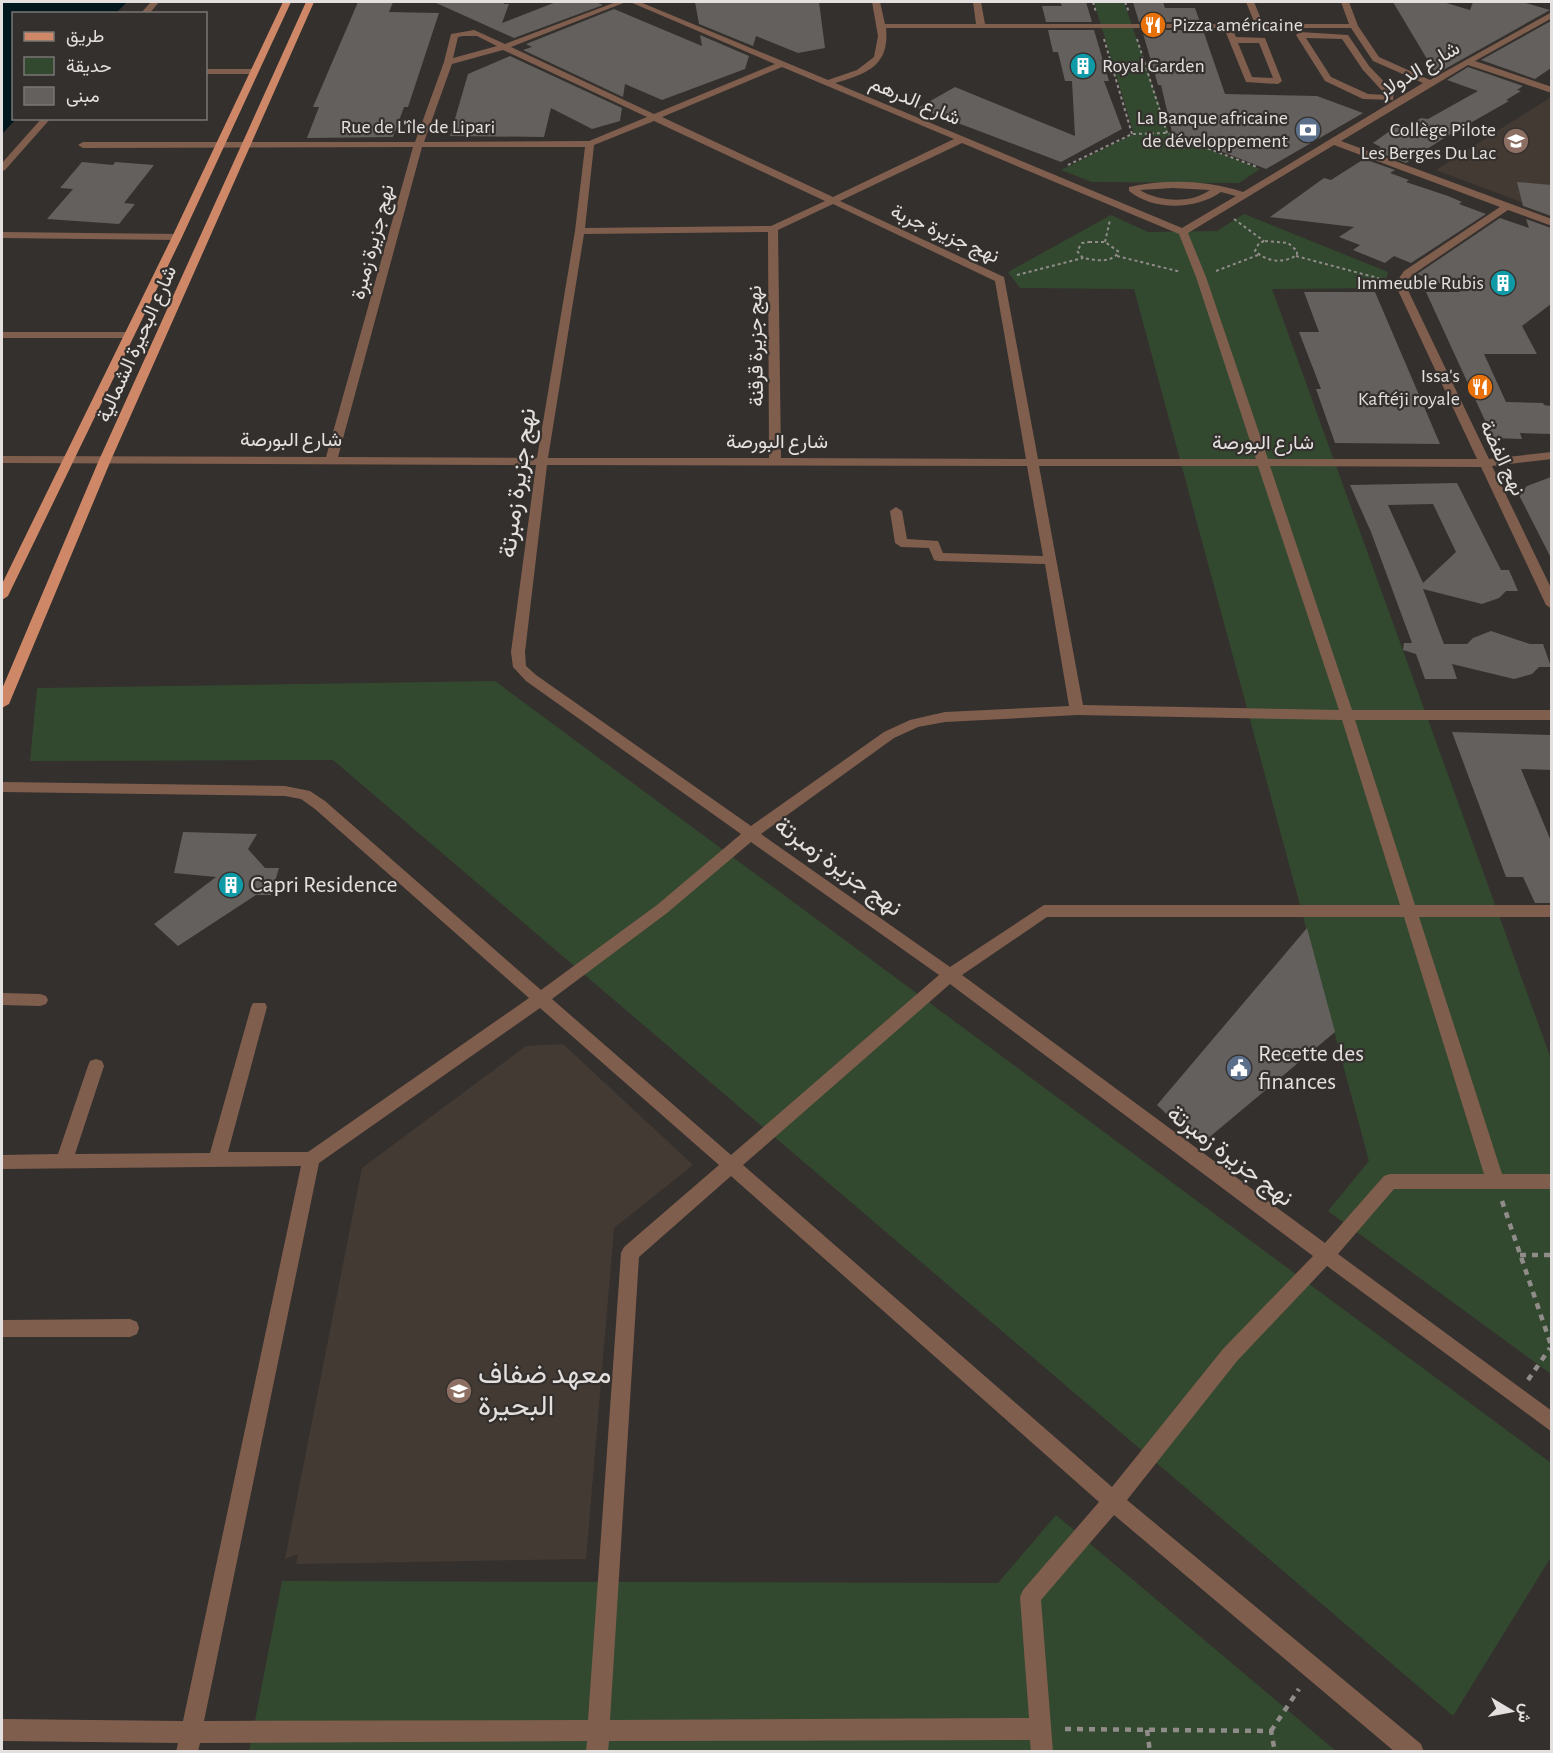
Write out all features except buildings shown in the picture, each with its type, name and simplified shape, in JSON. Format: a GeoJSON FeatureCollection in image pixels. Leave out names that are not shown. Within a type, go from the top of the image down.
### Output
{"type":"FeatureCollection","features":[{"type":"Feature","properties":{"kind":"main road","name":"شارع البحيرة الشمالية"},"geometry":{"type":"LineString","coordinates":[[2,596],[177,237],[286,2]]}},
{"type":"Feature","properties":{"kind":"main road","name":"شارع البحيرة الشمالية"},"geometry":{"type":"LineString","coordinates":[[2,704],[105,460],[310,2]]}},
{"type":"Feature","properties":{"kind":"street"},"geometry":{"type":"LineString","coordinates":[[448,62],[504,47],[622,2]]}},
{"type":"Feature","properties":{"kind":"street","name":"شارع الدرهم"},"geometry":{"type":"LineString","coordinates":[[634,2],[1047,177],[1183,232]]}},
{"type":"Feature","properties":{"kind":"street"},"geometry":{"type":"LineString","coordinates":[[827,82],[857,74],[871,66],[882,53],[882,26],[876,2]]}},
{"type":"Feature","properties":{"kind":"street"},"geometry":{"type":"LineString","coordinates":[[977,2],[981,26]]}},
{"type":"Feature","properties":{"kind":"street"},"geometry":{"type":"LineString","coordinates":[[1250,2],[1260,25]]}},
{"type":"Feature","properties":{"kind":"street"},"geometry":{"type":"LineString","coordinates":[[1345,2],[1354,26],[1376,59],[1396,70],[1430,82]]}},
{"type":"Feature","properties":{"kind":"street","name":"شارع الدولار"},"geometry":{"type":"LineString","coordinates":[[1183,232],[1335,142],[1430,82],[1551,14]]}},
{"type":"Feature","properties":{"kind":"street"},"geometry":{"type":"LineString","coordinates":[[882,26],[1354,26]]}},
{"type":"Feature","properties":{"kind":"street"},"geometry":{"type":"LineString","coordinates":[[1227,26],[1249,80],[1278,81],[1262,40],[1233,40]]}},
{"type":"Feature","properties":{"kind":"street","name":"نهج جزيرة جربة"},"geometry":{"type":"LineString","coordinates":[[454,36],[465,32],[480,33],[504,47],[654,116],[832,203],[1000,279],[1035,462],[1077,710]]}},
{"type":"Feature","properties":{"kind":"street"},"geometry":{"type":"LineString","coordinates":[[1300,35],[1342,35],[1366,69],[1391,94],[1390,98],[1366,97],[1328,79],[1300,35]]}},
{"type":"Feature","properties":{"kind":"street","name":"نهج جزيرة زمبرة"},"geometry":{"type":"LineString","coordinates":[[331,460],[418,146],[448,62],[454,36]]}},
{"type":"Feature","properties":{"kind":"street"},"geometry":{"type":"LineString","coordinates":[[1468,62],[1551,90]]}},
{"type":"Feature","properties":{"kind":"street"},"geometry":{"type":"LineString","coordinates":[[590,144],[782,64]]}},
{"type":"Feature","properties":{"kind":"street"},"geometry":{"type":"LineString","coordinates":[[1366,69],[1396,70]]}},
{"type":"Feature","properties":{"kind":"street"},"geometry":{"type":"LineString","coordinates":[[207,72],[254,72]]}},
{"type":"Feature","properties":{"kind":"street"},"geometry":{"type":"LineString","coordinates":[[2,168],[45,120]]}},
{"type":"Feature","properties":{"kind":"street"},"geometry":{"type":"LineString","coordinates":[[580,231],[773,229],[832,203],[960,140]]}},
{"type":"Feature","properties":{"kind":"street"},"geometry":{"type":"LineString","coordinates":[[1335,142],[1551,223]]}},
{"type":"Feature","properties":{"kind":"street","name":"Rue de L'île de Lipari"},"geometry":{"type":"LineString","coordinates":[[84,145],[590,144]]}},
{"type":"Feature","properties":{"kind":"street","name":"نهج جزيرة زمبرتة"},"geometry":{"type":"LineString","coordinates":[[590,144],[580,231],[542,460],[518,651],[520,667],[531,678],[950,975],[1551,1423]]}},
{"type":"Feature","properties":{"kind":"street"},"geometry":{"type":"LineString","coordinates":[[1145,198],[1132,189],[1201,186],[1226,188],[1244,195]]}},
{"type":"Feature","properties":{"kind":"street"},"geometry":{"type":"LineString","coordinates":[[1118,206],[1145,198],[1172,201],[1201,199],[1218,189]]}},
{"type":"Feature","properties":{"kind":"street"},"geometry":{"type":"LineString","coordinates":[[1400,284],[1408,273],[1508,206]]}},
{"type":"Feature","properties":{"kind":"street","name":"نهج جزيرة قرقنة"},"geometry":{"type":"LineString","coordinates":[[773,229],[775,462]]}},
{"type":"Feature","properties":{"kind":"street"},"geometry":{"type":"LineString","coordinates":[[1183,232],[1201,277],[1347,715],[1496,1180]]}},
{"type":"Feature","properties":{"kind":"street"},"geometry":{"type":"LineString","coordinates":[[2,236],[177,237]]}},
{"type":"Feature","properties":{"kind":"street","name":"نهج الفضة"},"geometry":{"type":"LineString","coordinates":[[1400,284],[1551,605]]}},
{"type":"Feature","properties":{"kind":"street"},"geometry":{"type":"LineString","coordinates":[[2,334],[130,335]]}},
{"type":"Feature","properties":{"kind":"street","name":"شارع البورصة"},"geometry":{"type":"LineString","coordinates":[[2,460],[1485,463],[1551,456]]}},
{"type":"Feature","properties":{"kind":"street"},"geometry":{"type":"LineString","coordinates":[[896,511],[901,543],[934,544],[938,557],[1052,560]]}},
{"type":"Feature","properties":{"kind":"street"},"geometry":{"type":"LineString","coordinates":[[2,1162],[311,1159],[542,998],[662,909],[752,833],[889,735],[915,723],[945,717],[1077,710],[1347,715],[1551,715]]}},
{"type":"Feature","properties":{"kind":"street"},"geometry":{"type":"LineString","coordinates":[[2,787],[285,791],[305,795],[320,805],[1113,1501],[1413,1752]]}},
{"type":"Feature","properties":{"kind":"street"},"geometry":{"type":"LineString","coordinates":[[598,1742],[630,1252],[950,975],[1044,910],[1551,911]]}},
{"type":"Feature","properties":{"kind":"street"},"geometry":{"type":"LineString","coordinates":[[2,999],[40,1000]]}},
{"type":"Feature","properties":{"kind":"street"},"geometry":{"type":"LineString","coordinates":[[217,1160],[259,1008]]}},
{"type":"Feature","properties":{"kind":"street"},"geometry":{"type":"LineString","coordinates":[[64,1161],[96,1066]]}},
{"type":"Feature","properties":{"kind":"street"},"geometry":{"type":"LineString","coordinates":[[189,1742],[311,1159]]}},
{"type":"Feature","properties":{"kind":"street"},"geometry":{"type":"LineString","coordinates":[[1042,1752],[1030,1597],[1113,1501],[1230,1355],[1325,1256],[1390,1181],[1551,1182]]}},
{"type":"Feature","properties":{"kind":"street"},"geometry":{"type":"LineString","coordinates":[[2,1329],[130,1328]]}},
{"type":"Feature","properties":{"kind":"street"},"geometry":{"type":"LineString","coordinates":[[2,1730],[189,1742],[598,1742],[1040,1729]]}},
{"type":"Feature","properties":{"kind":"path"},"geometry":{"type":"LineString","coordinates":[[1093,2],[1132,134]]}},
{"type":"Feature","properties":{"kind":"path"},"geometry":{"type":"LineString","coordinates":[[1125,2],[1167,133]]}},
{"type":"Feature","properties":{"kind":"path"},"geometry":{"type":"LineString","coordinates":[[1047,177],[1132,134],[1167,133],[1277,175]]}},
{"type":"Feature","properties":{"kind":"path"},"geometry":{"type":"LineString","coordinates":[[1105,242],[1118,206]]}},
{"type":"Feature","properties":{"kind":"path"},"geometry":{"type":"LineString","coordinates":[[1220,209],[1265,241],[1288,243],[1297,251],[1296,256]]}},
{"type":"Feature","properties":{"kind":"path"},"geometry":{"type":"LineString","coordinates":[[1265,241],[1255,247],[1255,250],[1264,258],[1280,261],[1296,256],[1400,284]]}},
{"type":"Feature","properties":{"kind":"path"},"geometry":{"type":"LineString","coordinates":[[1000,279],[1083,258],[1106,261],[1117,256],[1116,248],[1105,242],[1082,243],[1077,250],[1083,258]]}},
{"type":"Feature","properties":{"kind":"path"},"geometry":{"type":"LineString","coordinates":[[1496,1180],[1551,1348],[1516,1397]]}},
{"type":"Feature","properties":{"kind":"path"},"geometry":{"type":"LineString","coordinates":[[1520,1255],[1551,1255]]}},
{"type":"Feature","properties":{"kind":"path"},"geometry":{"type":"LineString","coordinates":[[1275,1752],[1271,1731],[1314,1667]]}},
{"type":"Feature","properties":{"kind":"path"},"geometry":{"type":"LineString","coordinates":[[1040,1729],[1271,1731]]}},
{"type":"Feature","properties":{"kind":"path"},"geometry":{"type":"LineString","coordinates":[[1147,1730],[1150,1752]]}},
{"type":"Feature","properties":{"kind":"shaded area","name":"Collège Pilote Les Berges Du Lac"},"geometry":{"type":"Polygon","coordinates":[[[1551,97],[1551,213],[1436,170],[1551,97]]]}},
{"type":"Feature","properties":{"kind":"shaded area","name":"معهد ضفاف البحيرة"},"geometry":{"type":"Polygon","coordinates":[[[563,1044],[693,1165],[614,1228],[586,1559],[296,1564],[298,1554],[285,1559],[362,1168],[526,1046],[563,1044]]]}},
{"type":"Feature","properties":{"kind":"green space"},"geometry":{"type":"Polygon","coordinates":[[[1094,2],[1124,2],[1169,133],[1260,169],[1239,183],[1092,182],[1061,170],[1134,134],[1094,2]]]}},
{"type":"Feature","properties":{"kind":"green space"},"geometry":{"type":"Polygon","coordinates":[[[1244,214],[1388,272],[1384,288],[1272,289],[1551,1059],[1551,1374],[1328,1211],[1369,1161],[1134,289],[1020,288],[1008,272],[1111,215],[1148,232],[1217,231],[1244,214]]]}},
{"type":"Feature","properties":{"kind":"green space"},"geometry":{"type":"Polygon","coordinates":[[[495,681],[1551,1463],[1551,1557],[1453,1716],[333,760],[30,761],[37,688],[495,681]]]}},
{"type":"Feature","properties":{"kind":"green space"},"geometry":{"type":"Polygon","coordinates":[[[1056,1515],[1336,1751],[249,1752],[282,1581],[998,1583],[1056,1515]]]}},
{"type":"Feature","properties":{"kind":"water"},"geometry":{"type":"Polygon","coordinates":[[[2,2],[127,2],[117,12],[12,12],[12,120],[15,120],[2,134],[2,2]]]}},
{"type":"Feature","properties":{"kind":"place","name":"Pizza américaine"},"geometry":{"type":"Point","coordinates":[1153,25]}},
{"type":"Feature","properties":{"kind":"place","name":"Royal Garden"},"geometry":{"type":"Point","coordinates":[1083,66]}},
{"type":"Feature","properties":{"kind":"place","name":"La Banque africaine de développement"},"geometry":{"type":"Point","coordinates":[1308,130]}},
{"type":"Feature","properties":{"kind":"place","name":"Collège Pilote Les Berges Du Lac"},"geometry":{"type":"Point","coordinates":[1516,141]}},
{"type":"Feature","properties":{"kind":"place","name":"Immeuble Rubis"},"geometry":{"type":"Point","coordinates":[1503,283]}},
{"type":"Feature","properties":{"kind":"place","name":"Issa's Kaftéji royale"},"geometry":{"type":"Point","coordinates":[1480,387]}},
{"type":"Feature","properties":{"kind":"place","name":"Capri Residence"},"geometry":{"type":"Point","coordinates":[231,885]}},
{"type":"Feature","properties":{"kind":"place","name":"Recette des finances"},"geometry":{"type":"Point","coordinates":[1239,1068]}},
{"type":"Feature","properties":{"kind":"place","name":"معهد ضفاف البحيرة"},"geometry":{"type":"Point","coordinates":[459,1391]}}]}
